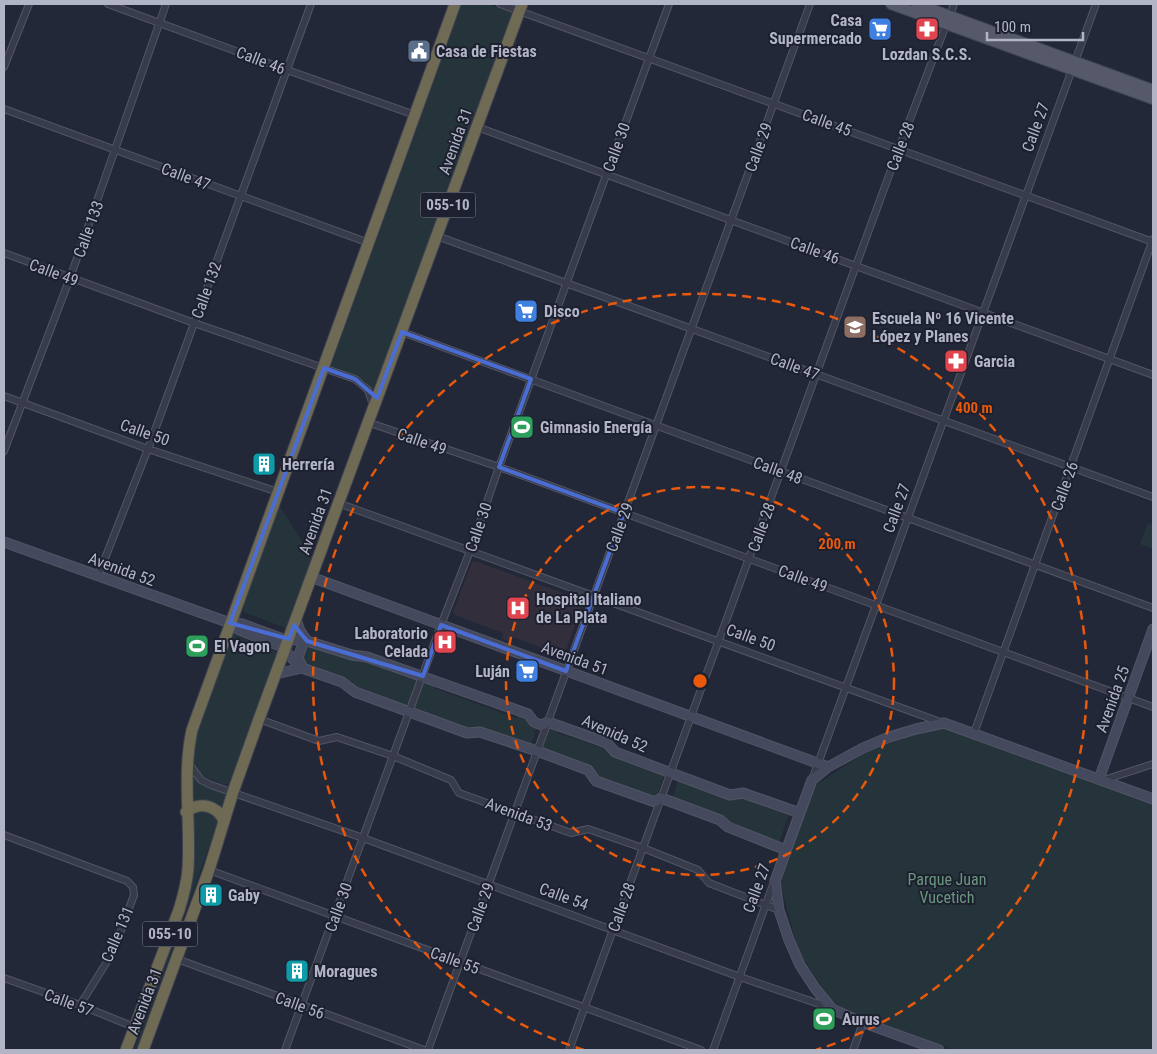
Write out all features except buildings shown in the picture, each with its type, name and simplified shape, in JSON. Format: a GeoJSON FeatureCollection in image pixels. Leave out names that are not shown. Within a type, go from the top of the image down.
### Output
{"type":"FeatureCollection","features":[{"type":"Feature","properties":{"kind":"highway","name":"Avenida 31"},"geometry":{"type":"LineString","coordinates":[[126,1050],[179,910],[187,871],[187,761],[192,730],[455,4]]}},
{"type":"Feature","properties":{"kind":"highway","name":"Avenida 31"},"geometry":{"type":"LineString","coordinates":[[142,1050],[209,870],[233,792],[259,719],[520,8]]}},
{"type":"Feature","properties":{"kind":"highway"},"geometry":{"type":"LineString","coordinates":[[186,812],[195,806],[206,806],[217,811],[224,821]]}},
{"type":"Feature","properties":{"kind":"main road"},"geometry":{"type":"LineString","coordinates":[[892,4],[948,20],[1074,66],[1153,99]]}},
{"type":"Feature","properties":{"kind":"main road"},"geometry":{"type":"LineString","coordinates":[[917,4],[948,20]]}},
{"type":"Feature","properties":{"kind":"main road"},"geometry":{"type":"LineString","coordinates":[[1074,66],[1153,90]]}},
{"type":"Feature","properties":{"kind":"street"},"geometry":{"type":"LineString","coordinates":[[4,67],[28,4]]}},
{"type":"Feature","properties":{"kind":"street","name":"Calle 46"},"geometry":{"type":"LineString","coordinates":[[108,4],[415,115]]}},
{"type":"Feature","properties":{"kind":"street","name":"Calle 133"},"geometry":{"type":"LineString","coordinates":[[4,451],[70,278],[166,4]]}},
{"type":"Feature","properties":{"kind":"street","name":"Calle 132"},"geometry":{"type":"LineString","coordinates":[[98,576],[148,449],[311,4]]}},
{"type":"Feature","properties":{"kind":"street","name":"Calle 45"},"geometry":{"type":"LineString","coordinates":[[500,4],[520,8],[1153,241]]}},
{"type":"Feature","properties":{"kind":"street","name":"Calle 30"},"geometry":{"type":"LineString","coordinates":[[285,1050],[422,676],[470,551],[669,4]]}},
{"type":"Feature","properties":{"kind":"street","name":"Calle 29"},"geometry":{"type":"LineString","coordinates":[[428,1050],[810,4]]}},
{"type":"Feature","properties":{"kind":"street","name":"Calle 28"},"geometry":{"type":"LineString","coordinates":[[569,1050],[899,148],[954,4]]}},
{"type":"Feature","properties":{"kind":"street","name":"Calle 27"},"geometry":{"type":"LineString","coordinates":[[713,1050],[1096,4]]}},
{"type":"Feature","properties":{"kind":"street","name":"Calle 47"},"geometry":{"type":"LineString","coordinates":[[4,109],[369,243]]}},
{"type":"Feature","properties":{"kind":"street","name":"Calle 46"},"geometry":{"type":"LineString","coordinates":[[477,127],[1153,375]]}},
{"type":"Feature","properties":{"kind":"street","name":"Calle 47"},"geometry":{"type":"LineString","coordinates":[[437,236],[1153,497]]}},
{"type":"Feature","properties":{"kind":"street","name":"Calle 26"},"geometry":{"type":"LineString","coordinates":[[974,733],[1153,241]]}},
{"type":"Feature","properties":{"kind":"street","name":"Calle 49"},"geometry":{"type":"LineString","coordinates":[[4,253],[194,323],[355,379],[368,390],[374,406]]}},
{"type":"Feature","properties":{"kind":"street","name":"Calle 48"},"geometry":{"type":"LineString","coordinates":[[402,332],[1153,608]]}},
{"type":"Feature","properties":{"kind":"street","name":"Calle 50"},"geometry":{"type":"LineString","coordinates":[[4,396],[148,449],[278,492]]}},
{"type":"Feature","properties":{"kind":"street","name":"Calle 49"},"geometry":{"type":"LineString","coordinates":[[368,422],[499,467],[750,558],[1153,707]]}},
{"type":"Feature","properties":{"kind":"street","name":"Calle 50"},"geometry":{"type":"LineString","coordinates":[[338,503],[1153,799]]}},
{"type":"Feature","properties":{"kind":"street","name":"Avenida 52"},"geometry":{"type":"LineString","coordinates":[[4,542],[230,623],[239,630],[280,646],[307,641],[352,656],[367,657],[528,714],[534,722],[541,725],[548,722],[607,743],[614,752],[730,795],[743,793],[800,813]]}},
{"type":"Feature","properties":{"kind":"street","name":"Avenida 51"},"geometry":{"type":"LineString","coordinates":[[311,577],[828,767]]}},
{"type":"Feature","properties":{"kind":"street"},"geometry":{"type":"LineString","coordinates":[[276,674],[302,668],[298,658],[303,643],[307,641],[300,631],[296,619]]}},
{"type":"Feature","properties":{"kind":"street","name":"Avenida 25"},"geometry":{"type":"LineString","coordinates":[[1101,780],[1153,629]]}},
{"type":"Feature","properties":{"kind":"street","name":"Avenida 25"},"geometry":{"type":"LineString","coordinates":[[1130,699],[1153,643]]}},
{"type":"Feature","properties":{"kind":"street","name":"Avenida 52"},"geometry":{"type":"LineString","coordinates":[[287,644],[302,668],[342,682],[355,692],[467,733],[480,732],[537,751],[588,770],[596,781],[655,802],[661,798],[720,820],[728,827],[786,850]]}},
{"type":"Feature","properties":{"kind":"street","name":"Avenida 53"},"geometry":{"type":"LineString","coordinates":[[259,719],[318,741],[337,737],[393,756],[451,780],[459,793],[571,833],[588,829],[643,848],[698,870],[709,883],[779,910]]}},
{"type":"Feature","properties":{"kind":"street"},"geometry":{"type":"LineString","coordinates":[[804,759],[811,765],[813,777],[863,748],[889,737],[944,723]]}},
{"type":"Feature","properties":{"kind":"street","name":"Calle 54"},"geometry":{"type":"LineString","coordinates":[[187,761],[201,780],[211,785],[363,838],[832,1009],[863,1023],[939,1050]]}},
{"type":"Feature","properties":{"kind":"street"},"geometry":{"type":"LineString","coordinates":[[1101,780],[1153,764]]}},
{"type":"Feature","properties":{"kind":"street","name":"Calle 131"},"geometry":{"type":"LineString","coordinates":[[4,837],[127,881],[133,887],[134,895],[113,952],[80,1005]]}},
{"type":"Feature","properties":{"kind":"street","name":"Calle 55"},"geometry":{"type":"LineString","coordinates":[[209,870],[700,1050]]}},
{"type":"Feature","properties":{"kind":"street"},"geometry":{"type":"LineString","coordinates":[[774,881],[779,910],[800,965],[814,988],[832,1009]]}},
{"type":"Feature","properties":{"kind":"street","name":"Calle 56"},"geometry":{"type":"LineString","coordinates":[[177,959],[424,1050]]}},
{"type":"Feature","properties":{"kind":"street","name":"Calle 57"},"geometry":{"type":"LineString","coordinates":[[4,978],[80,1005],[134,1027]]}},
{"type":"Feature","properties":{"kind":"street"},"geometry":{"type":"LineString","coordinates":[[853,1050],[863,1023]]}},
{"type":"Feature","properties":{"kind":"highlighted area"},"geometry":{"type":"Polygon","coordinates":[[[402,332],[531,379],[499,467],[624,513],[566,671],[441,625],[423,676],[307,641],[294,625],[289,639],[230,623],[324,368],[355,379],[377,398],[402,332]]]}},
{"type":"Feature","properties":{"kind":"shaded area","name":"Hospital Italiano de La Plata"},"geometry":{"type":"Polygon","coordinates":[[[475,561],[582,600],[583,603],[565,653],[561,655],[510,636],[508,641],[502,639],[503,633],[455,615],[453,612],[472,562],[475,561]]]}},
{"type":"Feature","properties":{"kind":"green space"},"geometry":{"type":"Polygon","coordinates":[[[462,4],[487,4],[511,12],[513,17],[376,394],[364,380],[331,366],[462,4]]]}},
{"type":"Feature","properties":{"kind":"green space"},"geometry":{"type":"Polygon","coordinates":[[[279,505],[314,560],[288,629],[244,612],[244,601],[279,505]]]}},
{"type":"Feature","properties":{"kind":"green space"},"geometry":{"type":"Polygon","coordinates":[[[1148,523],[1153,525],[1153,549],[1140,544],[1148,523]]]}},
{"type":"Feature","properties":{"kind":"green space"},"geometry":{"type":"Polygon","coordinates":[[[232,634],[279,653],[235,781],[225,785],[203,776],[192,765],[194,743],[232,634]]]}},
{"type":"Feature","properties":{"kind":"green space"},"geometry":{"type":"Polygon","coordinates":[[[306,645],[368,659],[376,666],[408,678],[411,676],[417,678],[408,708],[354,689],[347,681],[302,664],[301,659],[306,645]]]}},
{"type":"Feature","properties":{"kind":"green space"},"geometry":{"type":"Polygon","coordinates":[[[424,680],[437,685],[434,688],[516,718],[520,715],[536,729],[531,746],[466,730],[414,710],[424,680]]]}},
{"type":"Feature","properties":{"kind":"green space"},"geometry":{"type":"Polygon","coordinates":[[[547,726],[559,729],[557,733],[600,747],[604,746],[664,775],[656,799],[595,776],[540,749],[547,726]]]}},
{"type":"Feature","properties":{"kind":"green space","name":"Parque Juan Vucetich"},"geometry":{"type":"Polygon","coordinates":[[[945,727],[1153,805],[1153,1050],[954,1050],[834,1006],[798,950],[780,882],[814,786],[877,745],[945,727]]]}},
{"type":"Feature","properties":{"kind":"green space"},"geometry":{"type":"Polygon","coordinates":[[[192,778],[228,795],[223,811],[208,802],[191,801],[192,778]]]}},
{"type":"Feature","properties":{"kind":"green space"},"geometry":{"type":"Polygon","coordinates":[[[678,780],[732,800],[745,798],[789,814],[779,843],[732,827],[726,819],[673,797],[678,780]]]}},
{"type":"Feature","properties":{"kind":"green space"},"geometry":{"type":"Polygon","coordinates":[[[200,809],[215,813],[219,819],[136,1050],[134,1050],[187,903],[192,878],[191,812],[200,809]]]}},
{"type":"Feature","properties":{"kind":"place","name":"Casa Supermercado"},"geometry":{"type":"Point","coordinates":[880,29]}},
{"type":"Feature","properties":{"kind":"place","name":"Lozdan S.C.S."},"geometry":{"type":"Point","coordinates":[927,29]}},
{"type":"Feature","properties":{"kind":"place","name":"Casa de Fiestas"},"geometry":{"type":"Point","coordinates":[419,51]}},
{"type":"Feature","properties":{"kind":"place","name":"Disco"},"geometry":{"type":"Point","coordinates":[526,311]}},
{"type":"Feature","properties":{"kind":"place","name":"Escuela Nº 16 Vicente López y Planes"},"geometry":{"type":"Point","coordinates":[855,327]}},
{"type":"Feature","properties":{"kind":"place","name":"Garcia"},"geometry":{"type":"Point","coordinates":[956,361]}},
{"type":"Feature","properties":{"kind":"place","name":"Gimnasio Energía"},"geometry":{"type":"Point","coordinates":[522,427]}},
{"type":"Feature","properties":{"kind":"place","name":"Herrería"},"geometry":{"type":"Point","coordinates":[264,464]}},
{"type":"Feature","properties":{"kind":"place","name":"Hospital Italiano de La Plata"},"geometry":{"type":"Point","coordinates":[518,608]}},
{"type":"Feature","properties":{"kind":"place","name":"Laboratorio Celada"},"geometry":{"type":"Point","coordinates":[445,642]}},
{"type":"Feature","properties":{"kind":"place","name":"El Vagon"},"geometry":{"type":"Point","coordinates":[197,646]}},
{"type":"Feature","properties":{"kind":"place","name":"Luján"},"geometry":{"type":"Point","coordinates":[527,671]}},
{"type":"Feature","properties":{"kind":"place","name":"Gaby"},"geometry":{"type":"Point","coordinates":[211,895]}},
{"type":"Feature","properties":{"kind":"place","name":"Moragues"},"geometry":{"type":"Point","coordinates":[297,971]}},
{"type":"Feature","properties":{"kind":"place","name":"Aurus"},"geometry":{"type":"Point","coordinates":[824,1019]}}]}
